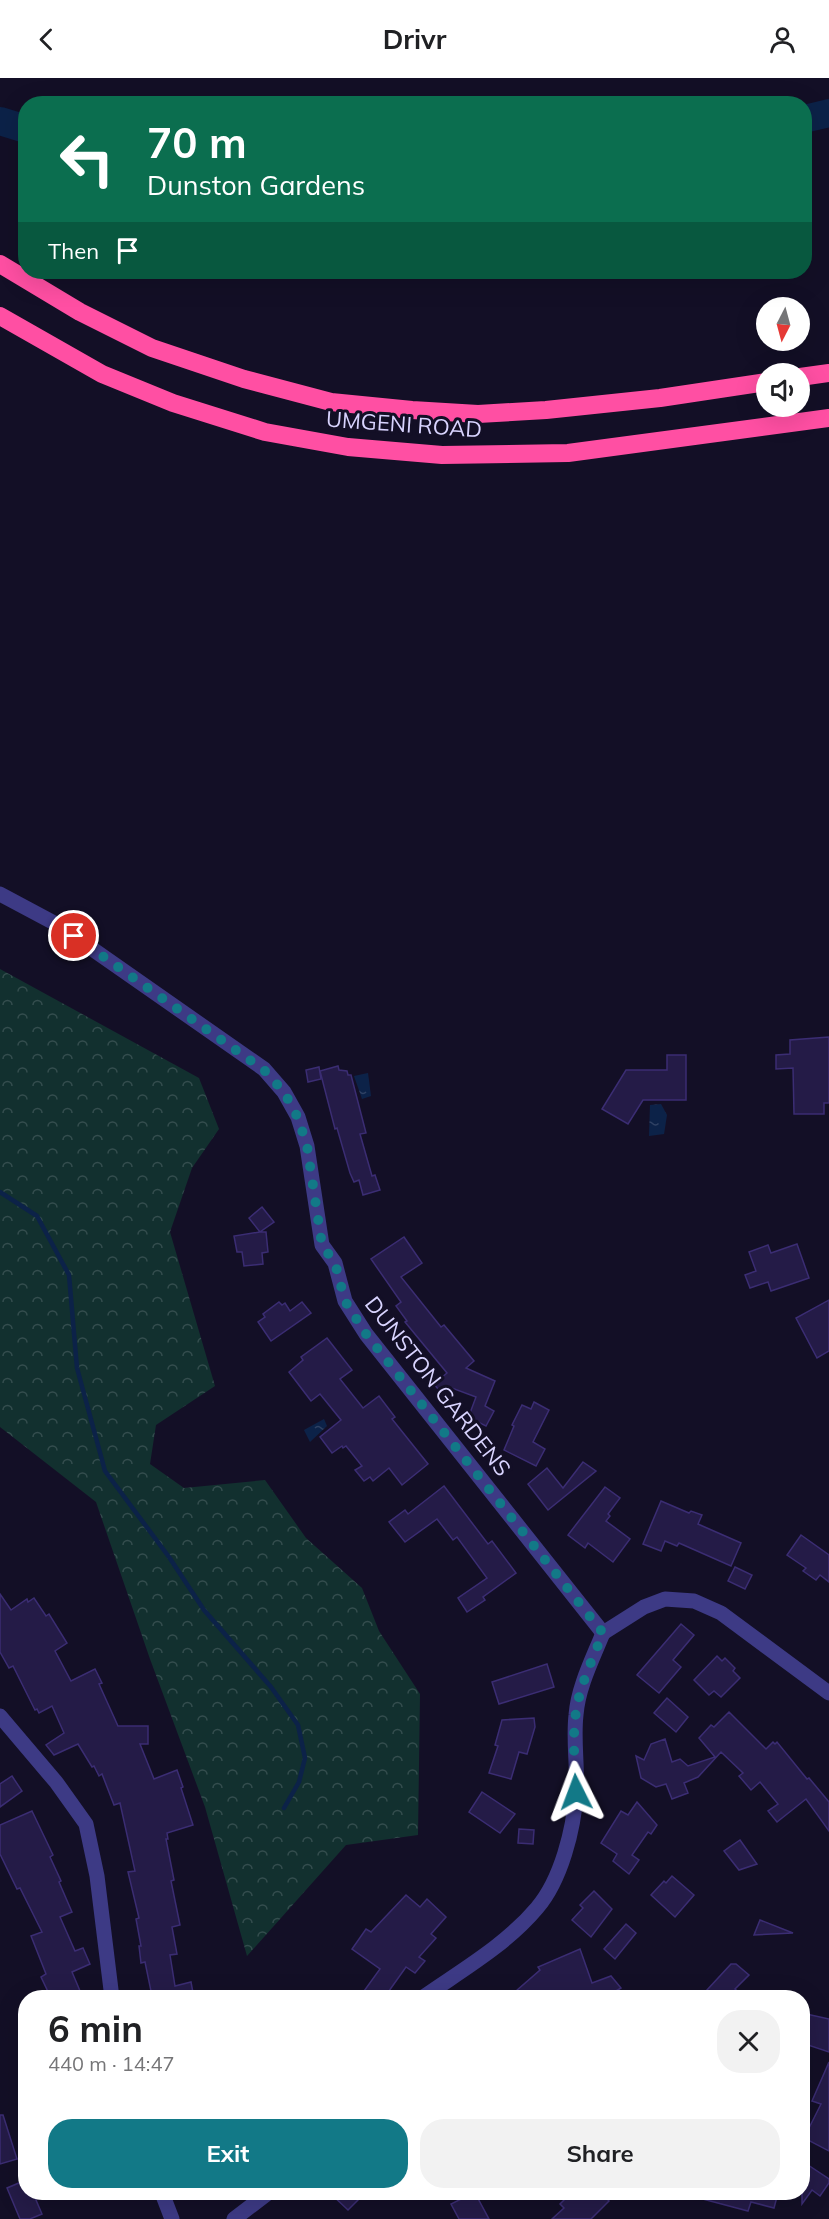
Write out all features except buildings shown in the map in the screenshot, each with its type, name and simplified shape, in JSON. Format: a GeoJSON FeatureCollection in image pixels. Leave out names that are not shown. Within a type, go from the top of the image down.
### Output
{"type":"FeatureCollection","features":[{"type":"Feature","properties":{"kind":"highway","name":"UMGENI ROAD"},"geometry":{"type":"LineString","coordinates":[[0,264],[18,275]]}},
{"type":"Feature","properties":{"kind":"highway","name":"UMGENI ROAD"},"geometry":{"type":"LineString","coordinates":[[25,279],[80,312],[152,348],[244,380],[331,402],[478,414],[546,410],[660,398],[756,384]]}},
{"type":"Feature","properties":{"kind":"highway","name":"UMGENI ROAD"},"geometry":{"type":"LineString","coordinates":[[0,316],[102,374],[173,403],[265,432],[348,447],[442,455],[568,453],[829,418]]}},
{"type":"Feature","properties":{"kind":"highway"},"geometry":{"type":"LineString","coordinates":[[810,376],[829,373]]}},
{"type":"Feature","properties":{"kind":"street","name":"DUNSTON GARDENS"},"geometry":{"type":"LineString","coordinates":[[0,894],[58,925],[96,951],[264,1070],[284,1092],[298,1118],[307,1146],[322,1245],[335,1263],[345,1301],[366,1334],[603,1633]]}},
{"type":"Feature","properties":{"kind":"street"},"geometry":{"type":"LineString","coordinates":[[433,1990],[513,1934],[539,1906],[557,1874],[570,1833],[576,1792],[574,1746],[576,1712],[589,1666],[603,1633],[644,1607],[665,1599],[694,1600],[721,1613],[829,1693]]}},
{"type":"Feature","properties":{"kind":"street"},"geometry":{"type":"LineString","coordinates":[[0,1716],[56,1782],[86,1824],[97,1876],[111,1990]]}},
{"type":"Feature","properties":{"kind":"street"},"geometry":{"type":"LineString","coordinates":[[165,2200],[172,2219]]}},
{"type":"Feature","properties":{"kind":"street"},"geometry":{"type":"LineString","coordinates":[[234,2219],[259,2200]]}},
{"type":"Feature","properties":{"kind":"green space"},"geometry":{"type":"Polygon","coordinates":[[[0,969],[199,1078],[219,1129],[192,1168],[170,1232],[215,1386],[156,1425],[150,1464],[184,1488],[265,1480],[306,1538],[362,1588],[379,1631],[420,1694],[418,1835],[346,1845],[247,1956],[205,1807],[150,1659],[96,1502],[0,1427],[0,969]]]}},
{"type":"Feature","properties":{"kind":"water"},"geometry":{"type":"Polygon","coordinates":[[[368,1073],[371,1096],[362,1099],[354,1076],[368,1073]]]}},
{"type":"Feature","properties":{"kind":"water"},"geometry":{"type":"Polygon","coordinates":[[[661,1104],[667,1115],[664,1134],[649,1136],[650,1105],[661,1104]]]}},
{"type":"Feature","properties":{"kind":"water"},"geometry":{"type":"Polygon","coordinates":[[[324,1419],[327,1426],[310,1442],[304,1430],[324,1419]]]}},
{"type":"Feature","properties":{"kind":"waterway"},"geometry":{"type":"LineString","coordinates":[[812,117],[829,113]]}},
{"type":"Feature","properties":{"kind":"waterway"},"geometry":{"type":"LineString","coordinates":[[0,121],[18,127]]}},
{"type":"Feature","properties":{"kind":"waterway"},"geometry":{"type":"LineString","coordinates":[[0,1192],[37,1216],[69,1275],[77,1368],[105,1471],[169,1557],[204,1610],[271,1687],[298,1725],[305,1758],[299,1782],[284,1808]]}},
{"type":"Feature","properties":{"kind":"route"},"geometry":{"type":"LineString","coordinates":[[74,936],[264,1070],[284,1092],[298,1118],[307,1146],[322,1245],[335,1263],[345,1301],[366,1334],[603,1633],[589,1666],[576,1712],[574,1746],[576,1792]]}}]}
